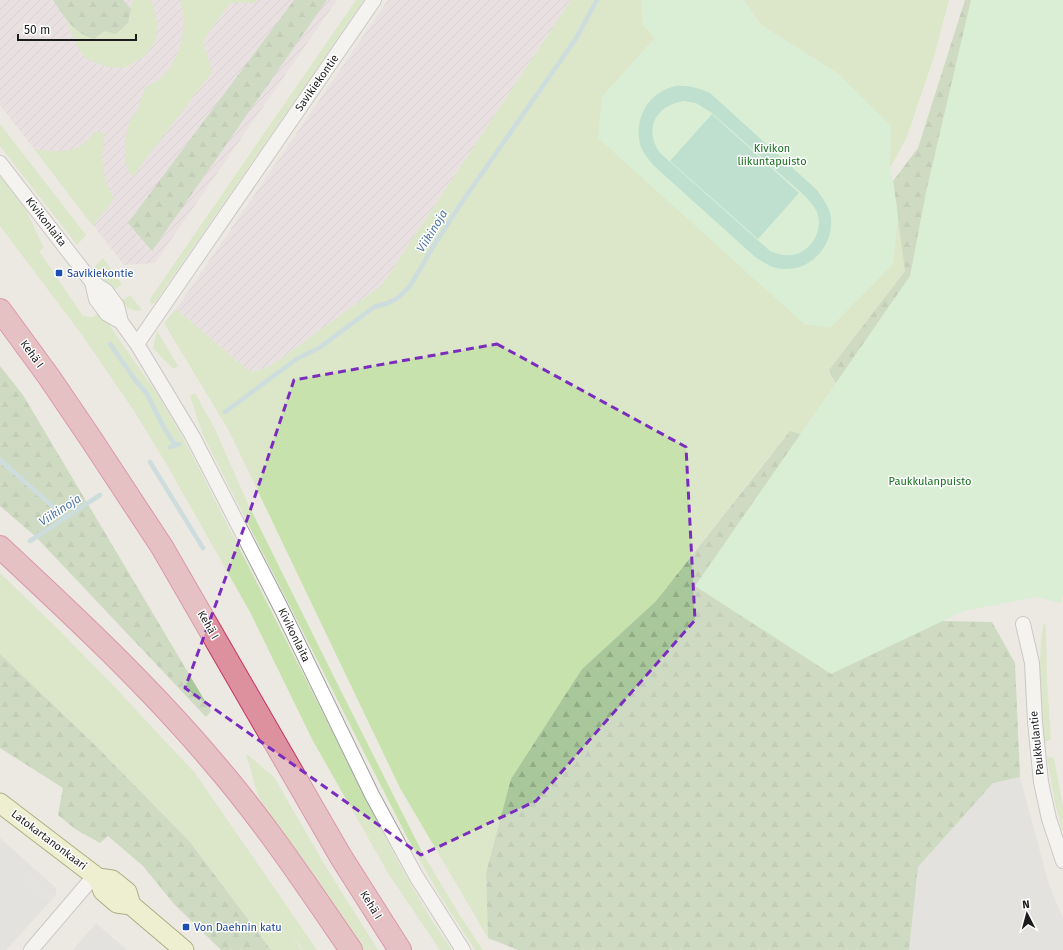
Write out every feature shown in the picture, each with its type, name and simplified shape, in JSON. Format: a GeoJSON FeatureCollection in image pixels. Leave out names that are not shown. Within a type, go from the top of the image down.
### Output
{"type":"FeatureCollection","features":[{"type":"Feature","properties":{"kind":"highway","name":"Kehä I"},"geometry":{"type":"LineString","coordinates":[[0,310],[82,425],[162,547],[341,857],[399,945]]}},
{"type":"Feature","properties":{"kind":"highway"},"geometry":{"type":"LineString","coordinates":[[0,547],[104,645],[170,713],[214,762],[258,818],[351,950]]}},
{"type":"Feature","properties":{"kind":"street","name":"Savikiekontie"},"geometry":{"type":"LineString","coordinates":[[137,344],[374,0]]}},
{"type":"Feature","properties":{"kind":"street","name":"Kivikonlaita"},"geometry":{"type":"LineString","coordinates":[[0,163],[92,282],[106,291],[117,306],[121,322],[137,344],[193,437],[281,608],[372,794],[416,876],[463,950]]}},
{"type":"Feature","properties":{"kind":"street","name":"Paukkulantie"},"geometry":{"type":"LineString","coordinates":[[1023,624],[1032,663],[1035,722],[1041,782],[1049,819],[1063,861]]}},
{"type":"Feature","properties":{"kind":"street","name":"Latokartanonkaari"},"geometry":{"type":"LineString","coordinates":[[0,803],[96,876],[112,880],[120,886],[127,892],[131,905],[184,950]]}},
{"type":"Feature","properties":{"kind":"street"},"geometry":{"type":"LineString","coordinates":[[31,950],[96,876]]}},
{"type":"Feature","properties":{"kind":"highlighted area"},"geometry":{"type":"Polygon","coordinates":[[[497,344],[686,447],[695,620],[536,801],[421,855],[185,688],[249,514],[294,380],[497,344]]]}},
{"type":"Feature","properties":{"kind":"shaded area"},"geometry":{"type":"Polygon","coordinates":[[[0,0],[337,0],[155,263],[124,265],[0,105],[0,0]]]}},
{"type":"Feature","properties":{"kind":"shaded area"},"geometry":{"type":"Polygon","coordinates":[[[388,0],[571,0],[382,285],[269,367],[250,372],[176,309],[388,0]]]}},
{"type":"Feature","properties":{"kind":"shaded area"},"geometry":{"type":"Polygon","coordinates":[[[1020,777],[1049,885],[1063,918],[1063,950],[909,950],[918,867],[993,783],[1020,777]]]}},
{"type":"Feature","properties":{"kind":"shaded area"},"geometry":{"type":"Polygon","coordinates":[[[0,838],[56,888],[56,895],[6,950],[0,950],[0,838]]]}},
{"type":"Feature","properties":{"kind":"shaded area"},"geometry":{"type":"Polygon","coordinates":[[[27,871],[56,895],[48,904],[19,880],[27,871]]]}},
{"type":"Feature","properties":{"kind":"shaded area"},"geometry":{"type":"Polygon","coordinates":[[[96,923],[127,950],[73,950],[96,923]]]}},
{"type":"Feature","properties":{"kind":"green space"},"geometry":{"type":"Polygon","coordinates":[[[53,0],[123,0],[131,9],[128,23],[116,34],[104,31],[94,39],[75,29],[53,0]]]}},
{"type":"Feature","properties":{"kind":"green space"},"geometry":{"type":"Polygon","coordinates":[[[150,0],[153,5],[158,25],[154,44],[144,57],[124,68],[107,67],[85,58],[78,48],[66,20],[85,36],[128,23],[132,1],[150,0]]]}},
{"type":"Feature","properties":{"kind":"green space"},"geometry":{"type":"Polygon","coordinates":[[[180,0],[258,0],[255,3],[230,3],[203,41],[212,72],[133,176],[126,165],[125,149],[127,132],[146,87],[162,77],[169,69],[178,51],[183,30],[180,0]]]}},
{"type":"Feature","properties":{"kind":"green space"},"geometry":{"type":"Polygon","coordinates":[[[294,0],[327,0],[152,251],[128,223],[294,0]]]}},
{"type":"Feature","properties":{"kind":"green space"},"geometry":{"type":"Polygon","coordinates":[[[356,0],[364,0],[156,301],[151,305],[150,299],[356,0]]]}},
{"type":"Feature","properties":{"kind":"green space"},"geometry":{"type":"Polygon","coordinates":[[[571,0],[642,0],[643,25],[655,38],[602,97],[893,264],[898,215],[905,271],[829,370],[848,409],[772,453],[656,601],[582,669],[563,700],[486,873],[488,938],[400,788],[229,431],[164,323],[176,309],[250,372],[269,367],[382,285],[571,0]]]}},
{"type":"Feature","properties":{"kind":"green space","name":"Kivikon liikuntapuisto"},"geometry":{"type":"Polygon","coordinates":[[[642,0],[744,0],[760,24],[837,73],[891,126],[890,168],[898,215],[893,264],[830,328],[804,324],[598,138],[602,97],[655,38],[643,25],[642,0]]]}},
{"type":"Feature","properties":{"kind":"green space"},"geometry":{"type":"Polygon","coordinates":[[[744,0],[949,0],[934,57],[906,139],[890,168],[890,126],[837,73],[760,24],[744,0]]]}},
{"type":"Feature","properties":{"kind":"green space"},"geometry":{"type":"Polygon","coordinates":[[[965,0],[1063,0],[989,569],[939,621],[992,622],[1015,663],[1020,777],[993,783],[918,867],[909,950],[518,950],[488,938],[486,873],[511,779],[582,669],[656,601],[790,431],[826,442],[848,409],[829,370],[905,271],[893,181],[918,148],[965,0]]]}},
{"type":"Feature","properties":{"kind":"green space","name":"Paukkulanpuisto"},"geometry":{"type":"Polygon","coordinates":[[[971,0],[1063,0],[1063,594],[1061,603],[1036,597],[964,611],[831,674],[695,586],[910,276],[926,192],[971,0]]]}},
{"type":"Feature","properties":{"kind":"green space"},"geometry":{"type":"Polygon","coordinates":[[[674,86],[689,86],[710,93],[817,190],[828,207],[831,218],[831,229],[828,240],[815,258],[796,268],[785,269],[766,264],[754,256],[653,165],[640,144],[640,120],[646,106],[657,94],[674,86]],[[684,101],[674,103],[666,107],[660,113],[655,120],[653,135],[655,144],[660,153],[770,251],[792,255],[805,249],[811,244],[818,231],[818,217],[814,206],[806,197],[712,113],[696,103],[684,101]]]}},
{"type":"Feature","properties":{"kind":"green space"},"geometry":{"type":"Polygon","coordinates":[[[712,114],[799,193],[758,239],[670,161],[712,114]]]}},
{"type":"Feature","properties":{"kind":"green space"},"geometry":{"type":"Polygon","coordinates":[[[0,124],[86,235],[77,245],[0,146],[0,124]]]}},
{"type":"Feature","properties":{"kind":"green space"},"geometry":{"type":"Polygon","coordinates":[[[95,132],[105,133],[102,154],[105,180],[114,199],[93,226],[34,149],[58,151],[71,150],[84,144],[95,132]]]}},
{"type":"Feature","properties":{"kind":"green space"},"geometry":{"type":"Polygon","coordinates":[[[0,176],[25,208],[44,248],[39,251],[83,316],[93,317],[100,312],[156,392],[186,443],[401,867],[431,919],[452,950],[440,950],[388,873],[313,741],[250,612],[168,467],[134,411],[82,335],[0,226],[0,176]]]}},
{"type":"Feature","properties":{"kind":"green space"},"geometry":{"type":"Polygon","coordinates":[[[103,258],[122,284],[112,292],[95,270],[95,266],[103,258]]]}},
{"type":"Feature","properties":{"kind":"green space"},"geometry":{"type":"Polygon","coordinates":[[[131,296],[142,310],[130,309],[119,302],[131,296]]]}},
{"type":"Feature","properties":{"kind":"green space"},"geometry":{"type":"Polygon","coordinates":[[[157,331],[178,366],[173,369],[153,348],[157,331]]]}},
{"type":"Feature","properties":{"kind":"green space"},"geometry":{"type":"Polygon","coordinates":[[[0,366],[23,395],[211,711],[206,717],[36,537],[0,506],[0,366]]]}},
{"type":"Feature","properties":{"kind":"green space"},"geometry":{"type":"Polygon","coordinates":[[[195,393],[215,429],[248,504],[422,852],[459,914],[483,950],[475,950],[440,896],[407,837],[205,439],[190,396],[195,393]]]}},
{"type":"Feature","properties":{"kind":"green space"},"geometry":{"type":"Polygon","coordinates":[[[0,573],[110,682],[195,773],[317,950],[303,950],[288,929],[302,950],[270,950],[190,842],[95,745],[0,654],[0,573]]]}},
{"type":"Feature","properties":{"kind":"green space"},"geometry":{"type":"Polygon","coordinates":[[[1043,624],[1046,625],[1047,681],[1051,739],[1048,741],[1044,741],[1041,697],[1040,653],[1043,624]]]}},
{"type":"Feature","properties":{"kind":"green space"},"geometry":{"type":"Polygon","coordinates":[[[0,654],[95,745],[190,842],[270,950],[221,950],[174,904],[143,866],[108,836],[100,843],[75,829],[58,815],[63,788],[0,748],[0,654]]]}},
{"type":"Feature","properties":{"kind":"green space"},"geometry":{"type":"Polygon","coordinates":[[[248,755],[274,777],[326,867],[378,950],[363,950],[263,805],[246,756],[248,755]]]}},
{"type":"Feature","properties":{"kind":"green space"},"geometry":{"type":"Polygon","coordinates":[[[1047,757],[1054,758],[1063,807],[1063,832],[1055,803],[1047,757]]]}},
{"type":"Feature","properties":{"kind":"waterway","name":"Viikinoja"},"geometry":{"type":"LineString","coordinates":[[225,412],[298,358],[319,348],[374,307],[398,298],[410,286],[462,202],[575,40],[597,0]]}},
{"type":"Feature","properties":{"kind":"waterway"},"geometry":{"type":"LineString","coordinates":[[110,344],[147,394],[163,426],[175,445]]}},
{"type":"Feature","properties":{"kind":"waterway","name":"Viikinoja"},"geometry":{"type":"LineString","coordinates":[[170,447],[179,444]]}},
{"type":"Feature","properties":{"kind":"waterway"},"geometry":{"type":"LineString","coordinates":[[0,460],[66,518]]}},
{"type":"Feature","properties":{"kind":"waterway"},"geometry":{"type":"LineString","coordinates":[[150,462],[203,548]]}},
{"type":"Feature","properties":{"kind":"waterway","name":"Viikinoja"},"geometry":{"type":"LineString","coordinates":[[30,541],[100,495]]}},
{"type":"Feature","properties":{"kind":"place","name":"Savikiekontie"},"geometry":{"type":"Point","coordinates":[59,273]}},
{"type":"Feature","properties":{"kind":"place","name":"Von Daehnin katu"},"geometry":{"type":"Point","coordinates":[186,927]}}]}
